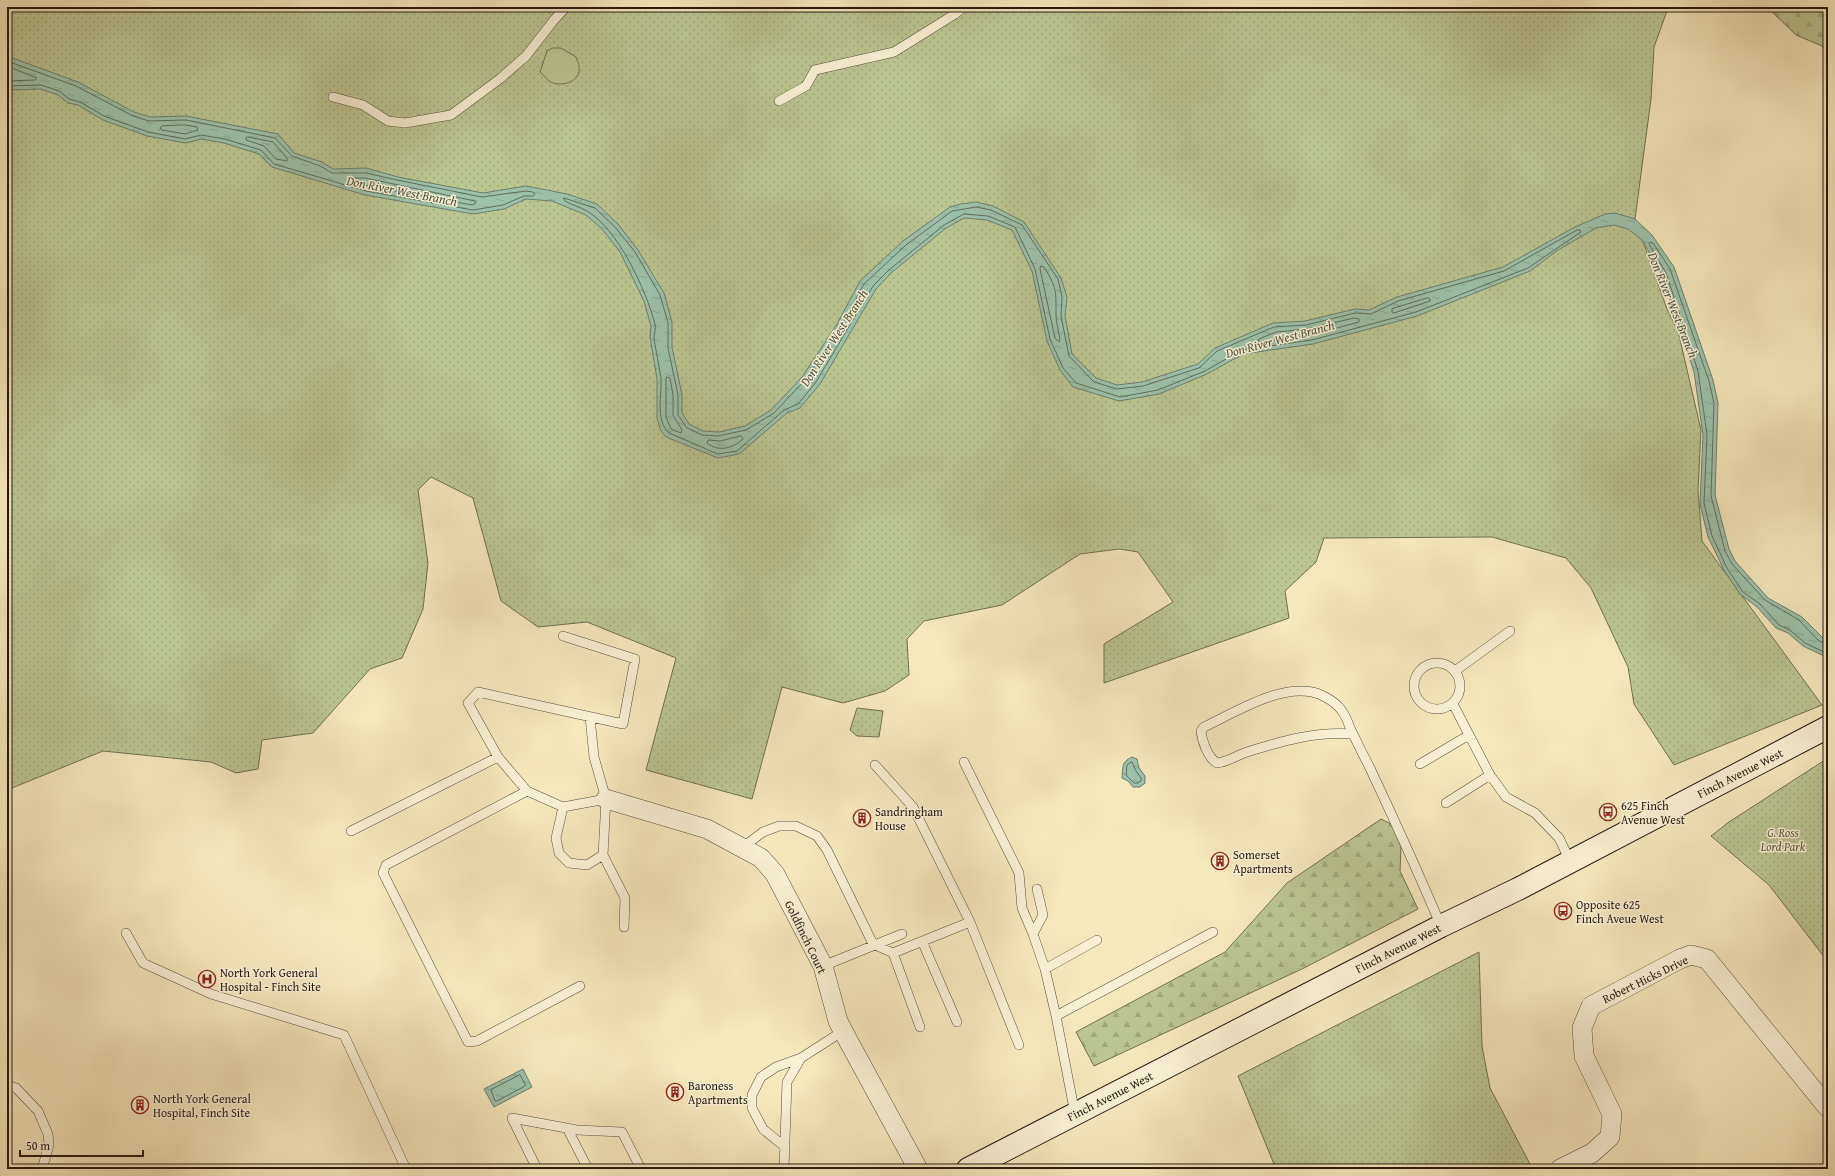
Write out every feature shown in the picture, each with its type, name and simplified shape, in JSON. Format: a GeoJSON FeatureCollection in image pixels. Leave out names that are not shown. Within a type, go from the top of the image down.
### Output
{"type":"FeatureCollection","features":[{"type":"Feature","properties":{"kind":"main road","name":"Finch Avenue West"},"geometry":{"type":"LineString","coordinates":[[968,1169],[1441,926],[1518,889],[1828,727]]}},
{"type":"Feature","properties":{"kind":"street","name":"Goldfinch Court"},"geometry":{"type":"LineString","coordinates":[[606,799],[708,830],[743,847],[761,858],[775,874],[823,966],[838,1021],[918,1169]]}},
{"type":"Feature","properties":{"kind":"street","name":"Robert Hicks Drive"},"geometry":{"type":"LineString","coordinates":[[1560,1169],[1592,1153],[1610,1137],[1612,1114],[1584,1056],[1582,1028],[1591,1006],[1680,959],[1691,955],[1707,959],[1828,1108]]}},
{"type":"Feature","properties":{"kind":"lane"},"geometry":{"type":"LineString","coordinates":[[334,97],[363,105],[388,121],[405,123],[451,115],[501,78],[526,56],[566,7]]}},
{"type":"Feature","properties":{"kind":"lane"},"geometry":{"type":"LineString","coordinates":[[779,100],[806,86],[815,70],[894,52],[955,14],[963,7]]}},
{"type":"Feature","properties":{"kind":"lane"},"geometry":{"type":"LineString","coordinates":[[1455,671],[1510,631]]}},
{"type":"Feature","properties":{"kind":"lane"},"geometry":{"type":"LineString","coordinates":[[563,636],[635,659],[623,724],[478,692],[468,703],[498,757],[527,791],[563,807],[606,799]]}},
{"type":"Feature","properties":{"kind":"lane"},"geometry":{"type":"LineString","coordinates":[[1441,663],[1455,671],[1458,677],[1460,691],[1453,704],[1438,710],[1430,709],[1418,700],[1413,685],[1420,670],[1426,666],[1441,663]]}},
{"type":"Feature","properties":{"kind":"lane"},"geometry":{"type":"LineString","coordinates":[[1353,734],[1336,732],[1310,735],[1272,744],[1218,763],[1214,761],[1206,749],[1200,731],[1204,727],[1276,694],[1290,691],[1310,692],[1320,694],[1332,702],[1342,711],[1353,734],[1420,876],[1441,926]]}},
{"type":"Feature","properties":{"kind":"lane"},"geometry":{"type":"LineString","coordinates":[[1453,704],[1490,775],[1506,797],[1535,813],[1560,838],[1570,861]]}},
{"type":"Feature","properties":{"kind":"lane"},"geometry":{"type":"LineString","coordinates":[[590,717],[594,757],[606,799],[603,855],[625,898],[624,926]]}},
{"type":"Feature","properties":{"kind":"lane"},"geometry":{"type":"LineString","coordinates":[[1420,764],[1469,735]]}},
{"type":"Feature","properties":{"kind":"lane"},"geometry":{"type":"LineString","coordinates":[[351,831],[498,757]]}},
{"type":"Feature","properties":{"kind":"lane"},"geometry":{"type":"LineString","coordinates":[[964,762],[1020,873],[1022,908],[1033,934],[1044,969],[1056,1016],[1075,1114]]}},
{"type":"Feature","properties":{"kind":"lane"},"geometry":{"type":"LineString","coordinates":[[875,765],[913,807],[970,922],[1019,1045]]}},
{"type":"Feature","properties":{"kind":"lane"},"geometry":{"type":"LineString","coordinates":[[1446,803],[1490,775]]}},
{"type":"Feature","properties":{"kind":"lane"},"geometry":{"type":"LineString","coordinates":[[527,791],[386,866],[383,873],[468,1042],[477,1041],[580,986]]}},
{"type":"Feature","properties":{"kind":"lane"},"geometry":{"type":"LineString","coordinates":[[563,807],[556,838],[559,853],[569,863],[587,865],[603,855]]}},
{"type":"Feature","properties":{"kind":"lane"},"geometry":{"type":"LineString","coordinates":[[743,847],[763,832],[779,826],[796,826],[817,836],[827,850],[873,944],[893,953],[920,1027]]}},
{"type":"Feature","properties":{"kind":"lane"},"geometry":{"type":"LineString","coordinates":[[1033,934],[1044,915],[1037,889]]}},
{"type":"Feature","properties":{"kind":"lane"},"geometry":{"type":"LineString","coordinates":[[893,953],[970,922]]}},
{"type":"Feature","properties":{"kind":"lane"},"geometry":{"type":"LineString","coordinates":[[1056,1016],[1213,932]]}},
{"type":"Feature","properties":{"kind":"lane"},"geometry":{"type":"LineString","coordinates":[[126,933],[143,963],[211,994],[344,1035],[406,1169]]}},
{"type":"Feature","properties":{"kind":"lane"},"geometry":{"type":"LineString","coordinates":[[823,966],[873,944],[902,934]]}},
{"type":"Feature","properties":{"kind":"lane"},"geometry":{"type":"LineString","coordinates":[[1044,969],[1097,940]]}},
{"type":"Feature","properties":{"kind":"lane"},"geometry":{"type":"LineString","coordinates":[[922,941],[957,1022]]}},
{"type":"Feature","properties":{"kind":"lane"},"geometry":{"type":"LineString","coordinates":[[784,1147],[763,1130],[752,1108],[752,1095],[761,1076],[776,1067],[802,1058],[843,1031]]}},
{"type":"Feature","properties":{"kind":"lane"},"geometry":{"type":"LineString","coordinates":[[784,1169],[787,1082],[802,1058]]}},
{"type":"Feature","properties":{"kind":"lane"},"geometry":{"type":"LineString","coordinates":[[7,1085],[16,1088],[38,1110],[48,1134],[49,1146],[42,1169]]}},
{"type":"Feature","properties":{"kind":"lane"},"geometry":{"type":"LineString","coordinates":[[537,1169],[512,1118],[567,1128],[622,1132],[641,1169]]}},
{"type":"Feature","properties":{"kind":"lane"},"geometry":{"type":"LineString","coordinates":[[567,1128],[588,1169]]}},
{"type":"Feature","properties":{"kind":"green space"},"geometry":{"type":"Polygon","coordinates":[[[7,7],[1672,7],[1667,11],[1654,47],[1651,99],[1635,219],[1667,309],[1678,331],[1701,430],[1698,490],[1702,541],[1822,705],[1674,765],[1634,704],[1628,667],[1591,588],[1566,558],[1492,537],[1324,538],[1316,562],[1285,591],[1289,618],[1104,683],[1104,644],[1173,602],[1138,552],[1119,549],[1080,554],[1002,605],[924,621],[907,639],[909,675],[885,691],[843,703],[782,687],[752,799],[646,770],[676,658],[587,622],[538,627],[501,601],[473,498],[431,477],[418,490],[428,563],[423,609],[402,658],[370,669],[313,733],[262,740],[258,769],[236,773],[211,762],[103,751],[7,790],[7,7]]]}},
{"type":"Feature","properties":{"kind":"green space"},"geometry":{"type":"Polygon","coordinates":[[[1767,7],[1828,7],[1828,59],[1822,46],[1796,35],[1767,7]]]}},
{"type":"Feature","properties":{"kind":"green space"},"geometry":{"type":"Polygon","coordinates":[[[553,48],[561,48],[576,57],[579,72],[571,82],[562,84],[553,83],[540,72],[547,51],[553,48]]]}},
{"type":"Feature","properties":{"kind":"green space"},"geometry":{"type":"Polygon","coordinates":[[[857,708],[883,711],[879,737],[857,736],[850,730],[857,708]]]}},
{"type":"Feature","properties":{"kind":"green space","name":"G. Ross Lord Park"},"geometry":{"type":"Polygon","coordinates":[[[1828,758],[1828,962],[1769,885],[1711,836],[1729,822],[1828,758]]]}},
{"type":"Feature","properties":{"kind":"green space"},"geometry":{"type":"Polygon","coordinates":[[[1381,819],[1393,825],[1401,847],[1400,871],[1418,909],[1304,968],[1094,1066],[1076,1032],[1225,952],[1287,883],[1381,819]]]}},
{"type":"Feature","properties":{"kind":"green space"},"geometry":{"type":"Polygon","coordinates":[[[1479,952],[1482,1046],[1490,1088],[1531,1166],[1529,1169],[1276,1169],[1238,1076],[1479,952]]]}},
{"type":"Feature","properties":{"kind":"water","name":"Don River West Branch"},"geometry":{"type":"Polygon","coordinates":[[[7,56],[78,82],[134,112],[150,117],[186,116],[278,134],[294,153],[322,162],[333,169],[366,168],[398,177],[483,193],[526,186],[567,194],[597,204],[618,224],[638,250],[664,293],[672,322],[672,347],[682,395],[682,413],[689,424],[703,431],[719,432],[745,426],[771,410],[802,377],[837,324],[860,281],[903,241],[950,207],[961,204],[976,202],[993,206],[1024,222],[1061,278],[1067,297],[1065,316],[1072,354],[1096,378],[1117,385],[1142,382],[1198,364],[1215,348],[1273,323],[1305,321],[1355,309],[1369,310],[1397,297],[1503,267],[1575,227],[1605,214],[1615,213],[1635,219],[1652,235],[1674,267],[1713,380],[1718,403],[1715,495],[1729,549],[1735,561],[1768,598],[1802,617],[1828,643],[1828,674],[1824,656],[1803,646],[1788,633],[1776,628],[1757,607],[1740,594],[1724,570],[1708,537],[1700,504],[1703,435],[1694,372],[1662,275],[1642,240],[1628,229],[1614,225],[1596,228],[1558,250],[1530,271],[1417,316],[1313,344],[1243,354],[1207,374],[1159,394],[1119,401],[1073,387],[1060,370],[1047,341],[1032,271],[1012,230],[987,220],[964,218],[946,228],[891,273],[876,289],[820,384],[800,408],[787,413],[739,454],[718,458],[666,437],[661,431],[657,418],[657,379],[650,337],[651,326],[644,301],[620,252],[602,229],[586,215],[552,201],[526,199],[504,209],[473,214],[365,195],[272,167],[259,154],[224,143],[201,139],[186,143],[147,136],[103,120],[78,105],[68,103],[58,95],[41,89],[7,90],[7,56]]]}},
{"type":"Feature","properties":{"kind":"water"},"geometry":{"type":"Polygon","coordinates":[[[1132,757],[1137,759],[1139,768],[1145,776],[1145,783],[1140,787],[1133,787],[1128,781],[1122,778],[1124,763],[1132,757]]]}},
{"type":"Feature","properties":{"kind":"water"},"geometry":{"type":"Polygon","coordinates":[[[523,1069],[532,1087],[494,1107],[484,1089],[523,1069]]]}},
{"type":"Feature","properties":{"kind":"place","name":"625 Finch Avenue West"},"geometry":{"type":"Point","coordinates":[1608,812]}},
{"type":"Feature","properties":{"kind":"place","name":"Sandringham House"},"geometry":{"type":"Point","coordinates":[862,818]}},
{"type":"Feature","properties":{"kind":"place","name":"Somerset Apartments"},"geometry":{"type":"Point","coordinates":[1220,861]}},
{"type":"Feature","properties":{"kind":"place","name":"Opposite 625 Finch Aveue West"},"geometry":{"type":"Point","coordinates":[1563,911]}},
{"type":"Feature","properties":{"kind":"place","name":"North York General Hospital - Finch Site"},"geometry":{"type":"Point","coordinates":[207,979]}},
{"type":"Feature","properties":{"kind":"place","name":"Baroness Apartments"},"geometry":{"type":"Point","coordinates":[675,1092]}},
{"type":"Feature","properties":{"kind":"place","name":"North York General Hospital, Finch Site"},"geometry":{"type":"Point","coordinates":[140,1105]}}]}
